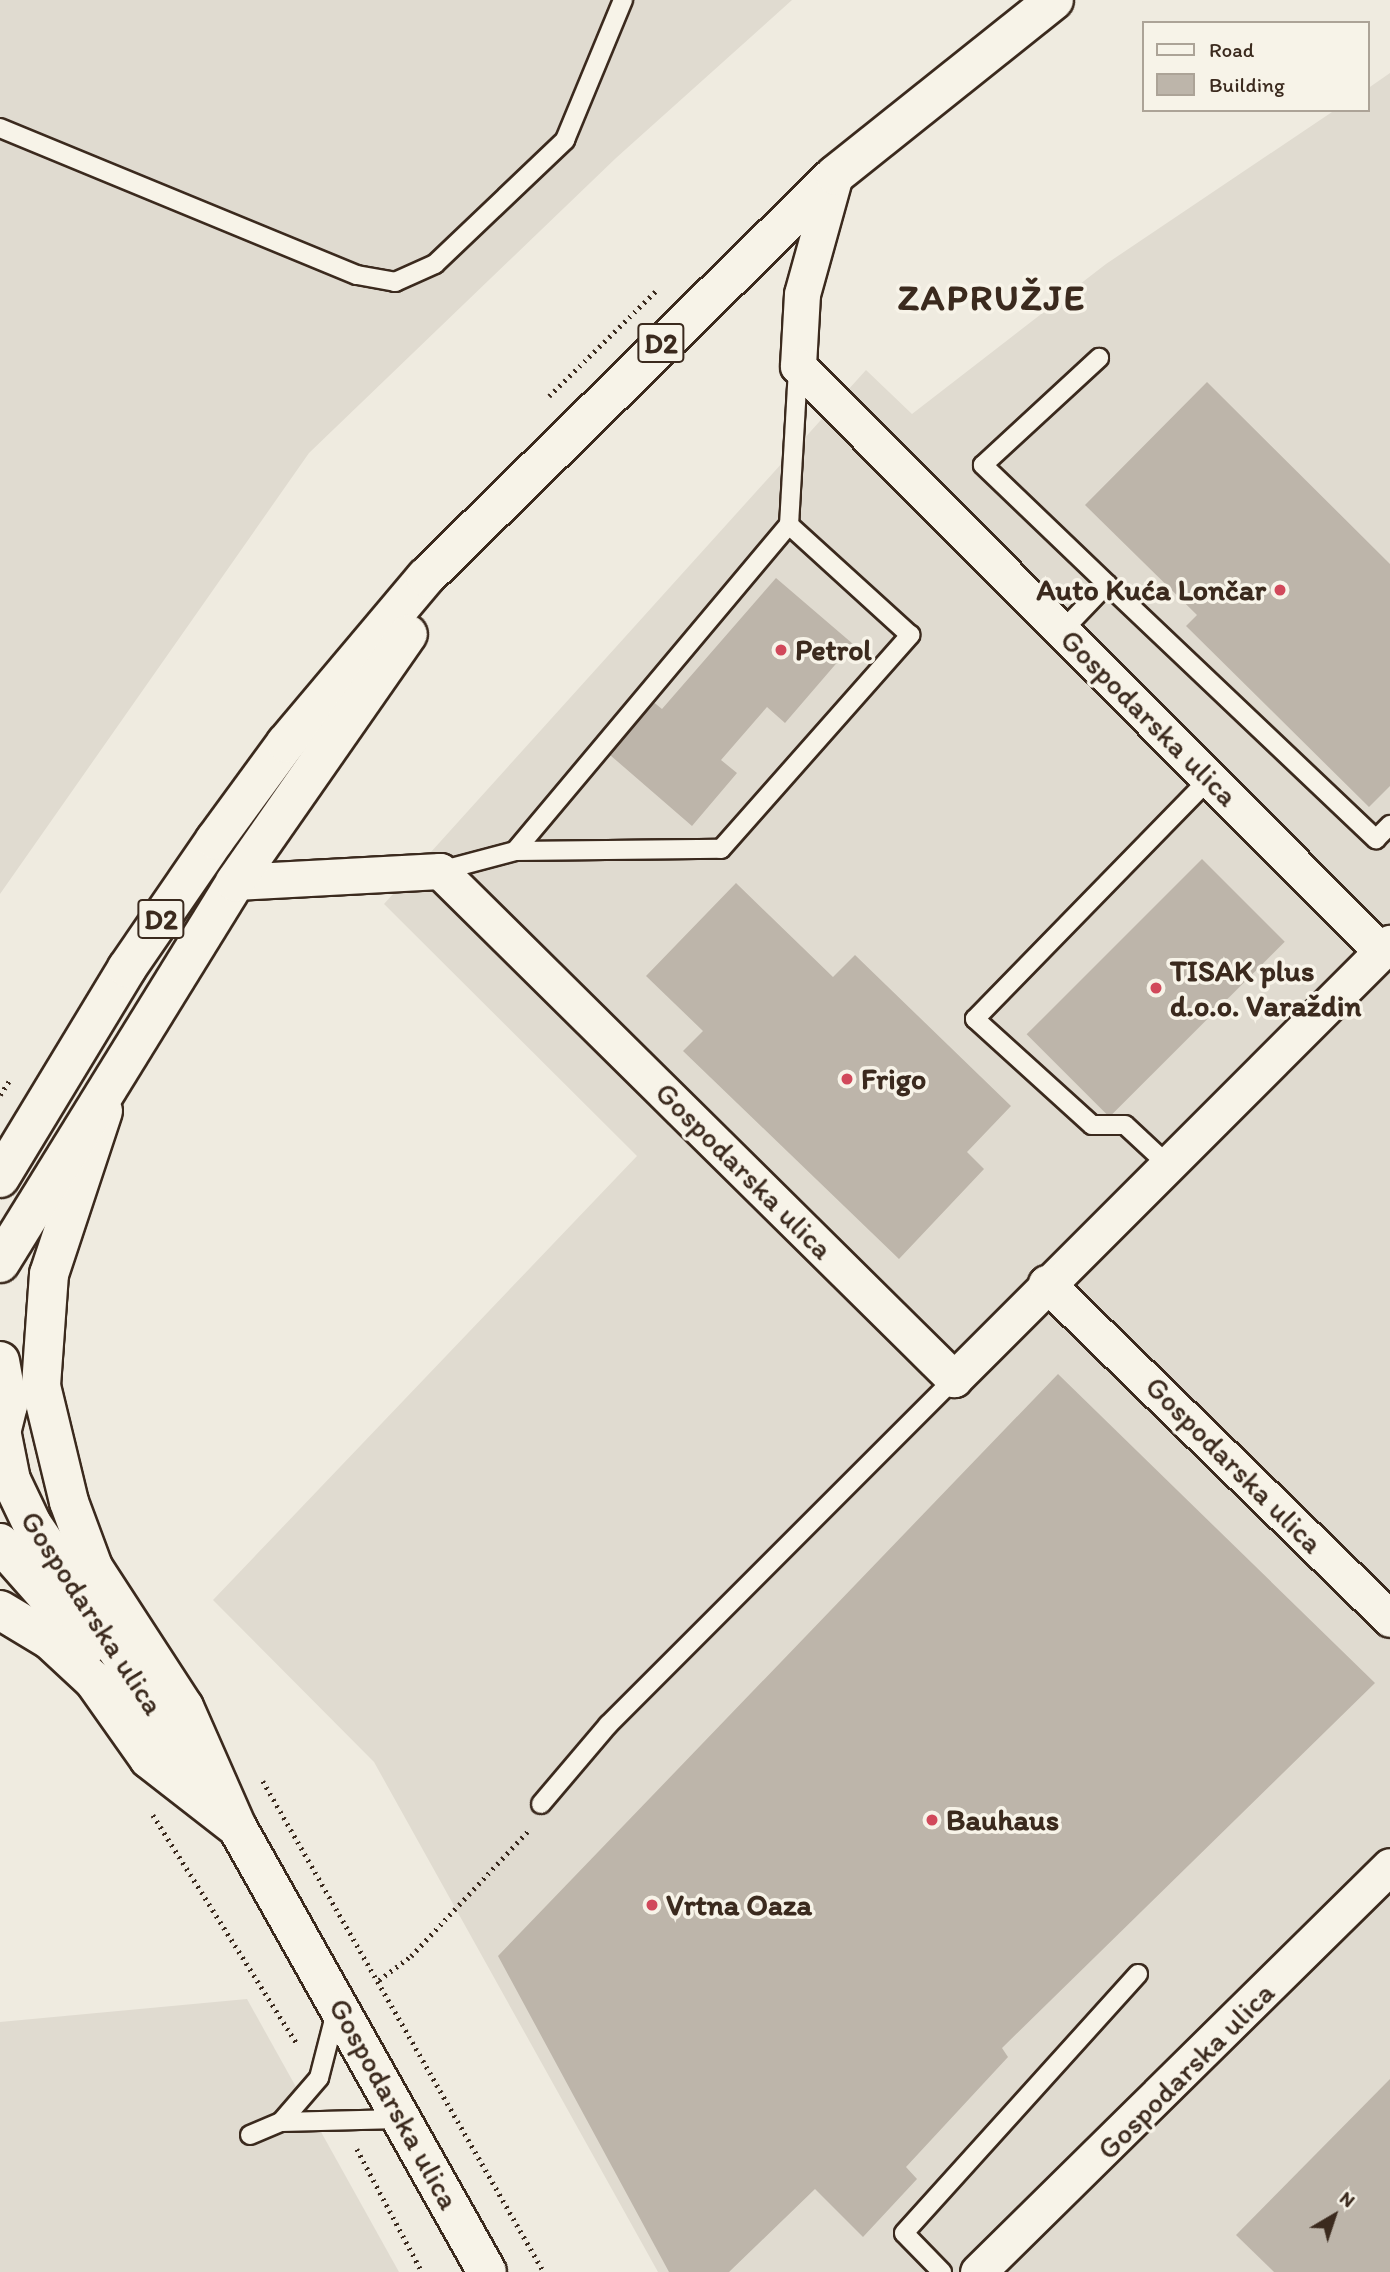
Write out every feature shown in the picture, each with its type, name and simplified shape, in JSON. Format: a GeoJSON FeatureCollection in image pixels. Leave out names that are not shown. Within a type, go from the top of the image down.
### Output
{"type":"FeatureCollection","features":[{"type":"Feature","properties":{"kind":"main road","name":"D2"},"geometry":{"type":"LineString","coordinates":[[0,1178],[44,1101],[127,968],[286,743],[426,577],[835,175],[1054,0]]}},
{"type":"Feature","properties":{"kind":"main road","name":"D2"},"geometry":{"type":"LineString","coordinates":[[0,1263],[235,882],[491,516]]}},
{"type":"Feature","properties":{"kind":"main road"},"geometry":{"type":"LineString","coordinates":[[110,1082],[91,1163],[49,1275],[41,1386],[69,1502],[93,1567],[184,1707],[237,1827]]}},
{"type":"Feature","properties":{"kind":"main road"},"geometry":{"type":"LineString","coordinates":[[0,1151],[44,1101]]}},
{"type":"Feature","properties":{"kind":"main road","name":"Gospodarska ulica"},"geometry":{"type":"LineString","coordinates":[[0,1361],[8,1405],[1,1437],[11,1480],[32,1524],[165,1724]]}},
{"type":"Feature","properties":{"kind":"main road","name":"Gospodarska ulica"},"geometry":{"type":"LineString","coordinates":[[0,1543],[165,1724]]}},
{"type":"Feature","properties":{"kind":"main road"},"geometry":{"type":"LineString","coordinates":[[0,1611],[50,1640],[94,1681],[149,1759],[237,1827]]}},
{"type":"Feature","properties":{"kind":"main road"},"geometry":{"type":"LineString","coordinates":[[165,1724],[237,1827]]}},
{"type":"Feature","properties":{"kind":"main road","name":"Gospodarska ulica"},"geometry":{"type":"LineString","coordinates":[[237,1827],[488,2272]]}},
{"type":"Feature","properties":{"kind":"street"},"geometry":{"type":"LineString","coordinates":[[799,366],[802,294],[835,175]]}},
{"type":"Feature","properties":{"kind":"street","name":"Gospodarska ulica"},"geometry":{"type":"LineString","coordinates":[[440,871],[954,1379],[1046,1283],[1386,947],[1210,778],[799,366]]}},
{"type":"Feature","properties":{"kind":"street"},"geometry":{"type":"LineString","coordinates":[[235,882],[440,871]]}},
{"type":"Feature","properties":{"kind":"street","name":"Gospodarska ulica"},"geometry":{"type":"LineString","coordinates":[[1046,1283],[1390,1619]]}},
{"type":"Feature","properties":{"kind":"street","name":"Gospodarska ulica"},"geometry":{"type":"LineString","coordinates":[[978,2272],[1390,1866]]}},
{"type":"Feature","properties":{"kind":"lane"},"geometry":{"type":"LineString","coordinates":[[0,128],[357,275],[395,282],[436,264],[565,140],[623,0]]}},
{"type":"Feature","properties":{"kind":"lane"},"geometry":{"type":"LineString","coordinates":[[1099,358],[983,465],[1376,839],[1390,825]]}},
{"type":"Feature","properties":{"kind":"lane"},"geometry":{"type":"LineString","coordinates":[[515,851],[789,525],[799,366]]}},
{"type":"Feature","properties":{"kind":"lane"},"geometry":{"type":"LineString","coordinates":[[440,871],[515,851],[721,849],[910,635],[789,525]]}},
{"type":"Feature","properties":{"kind":"lane"},"geometry":{"type":"LineString","coordinates":[[1062,631],[1107,584]]}},
{"type":"Feature","properties":{"kind":"lane"},"geometry":{"type":"LineString","coordinates":[[1167,1164],[1125,1125],[1092,1125],[975,1019],[1210,778]]}},
{"type":"Feature","properties":{"kind":"lane"},"geometry":{"type":"LineString","coordinates":[[541,1804],[608,1725],[954,1379]]}},
{"type":"Feature","properties":{"kind":"lane"},"geometry":{"type":"LineString","coordinates":[[942,2272],[904,2232],[1138,1974]]}},
{"type":"Feature","properties":{"kind":"lane"},"geometry":{"type":"LineString","coordinates":[[281,2122],[319,2078],[338,2004]]}},
{"type":"Feature","properties":{"kind":"lane"},"geometry":{"type":"LineString","coordinates":[[250,2135],[281,2122],[404,2119]]}},
{"type":"Feature","properties":{"kind":"path"},"geometry":{"type":"LineString","coordinates":[[255,1767],[544,2272]]}},
{"type":"Feature","properties":{"kind":"path"},"geometry":{"type":"LineString","coordinates":[[379,1980],[411,1956],[526,1837],[541,1804]]}},
{"type":"Feature","properties":{"kind":"path"},"geometry":{"type":"LineString","coordinates":[[147,1807],[304,2054]]}},
{"type":"Feature","properties":{"kind":"path"},"geometry":{"type":"LineString","coordinates":[[351,2138],[422,2272]]}},
{"type":"Feature","properties":{"kind":"shaded area"},"geometry":{"type":"Polygon","coordinates":[[[0,0],[792,0],[616,158],[309,453],[0,894],[0,0]]]}},
{"type":"Feature","properties":{"kind":"shaded area"},"geometry":{"type":"Polygon","coordinates":[[[1390,73],[1390,2272],[658,2272],[374,1762],[213,1600],[637,1156],[384,904],[866,370],[912,414],[1106,264],[1332,112],[1369,112],[1369,88],[1390,73]]]}},
{"type":"Feature","properties":{"kind":"shaded area"},"geometry":{"type":"Polygon","coordinates":[[[247,1999],[399,2272],[0,2272],[0,2022],[247,1999]]]}},
{"type":"Feature","properties":{"kind":"building","name":"Auto Kuća Lončar"},"geometry":{"type":"Polygon","coordinates":[[[1207,382],[1390,564],[1390,786],[1369,807],[1186,626],[1197,615],[1085,505],[1207,382]]]}},
{"type":"Feature","properties":{"kind":"building"},"geometry":{"type":"Polygon","coordinates":[[[776,578],[853,644],[785,723],[767,707],[721,760],[737,773],[692,826],[595,742],[640,691],[662,709],[776,578]]]}},
{"type":"Feature","properties":{"kind":"building","name":"TISAK plus d.o.o. Varaždin"},"geometry":{"type":"Polygon","coordinates":[[[1202,859],[1285,942],[1109,1117],[1027,1034],[1202,859]]]}},
{"type":"Feature","properties":{"kind":"building","name":"Frigo"},"geometry":{"type":"Polygon","coordinates":[[[736,883],[833,977],[855,955],[1011,1106],[967,1152],[984,1169],[899,1259],[683,1051],[703,1031],[646,976],[736,883]]]}},
{"type":"Feature","properties":{"kind":"building","name":"Bauhaus"},"geometry":{"type":"Polygon","coordinates":[[[1058,1374],[1375,1683],[1002,2048],[1008,2057],[906,2167],[917,2179],[863,2237],[815,2189],[729,2272],[669,2272],[498,1956],[1058,1374]]]}},
{"type":"Feature","properties":{"kind":"building"},"geometry":{"type":"Polygon","coordinates":[[[1390,2079],[1390,2272],[1274,2272],[1236,2235],[1390,2079]]]}},
{"type":"Feature","properties":{"kind":"place","name":"Auto Kuća Lončar"},"geometry":{"type":"Point","coordinates":[1280,590]}},
{"type":"Feature","properties":{"kind":"place","name":"Petrol"},"geometry":{"type":"Point","coordinates":[781,650]}},
{"type":"Feature","properties":{"kind":"place","name":"TISAK plus d.o.o. Varaždin"},"geometry":{"type":"Point","coordinates":[1156,988]}},
{"type":"Feature","properties":{"kind":"place","name":"Frigo"},"geometry":{"type":"Point","coordinates":[847,1079]}},
{"type":"Feature","properties":{"kind":"place","name":"Bauhaus"},"geometry":{"type":"Point","coordinates":[932,1820]}},
{"type":"Feature","properties":{"kind":"place","name":"Vrtna Oaza"},"geometry":{"type":"Point","coordinates":[652,1905]}},
{"type":"Feature","properties":{"kind":"district","name":"ZAPRUŽJE"},"geometry":{"type":"Point","coordinates":[992,297]}}]}
